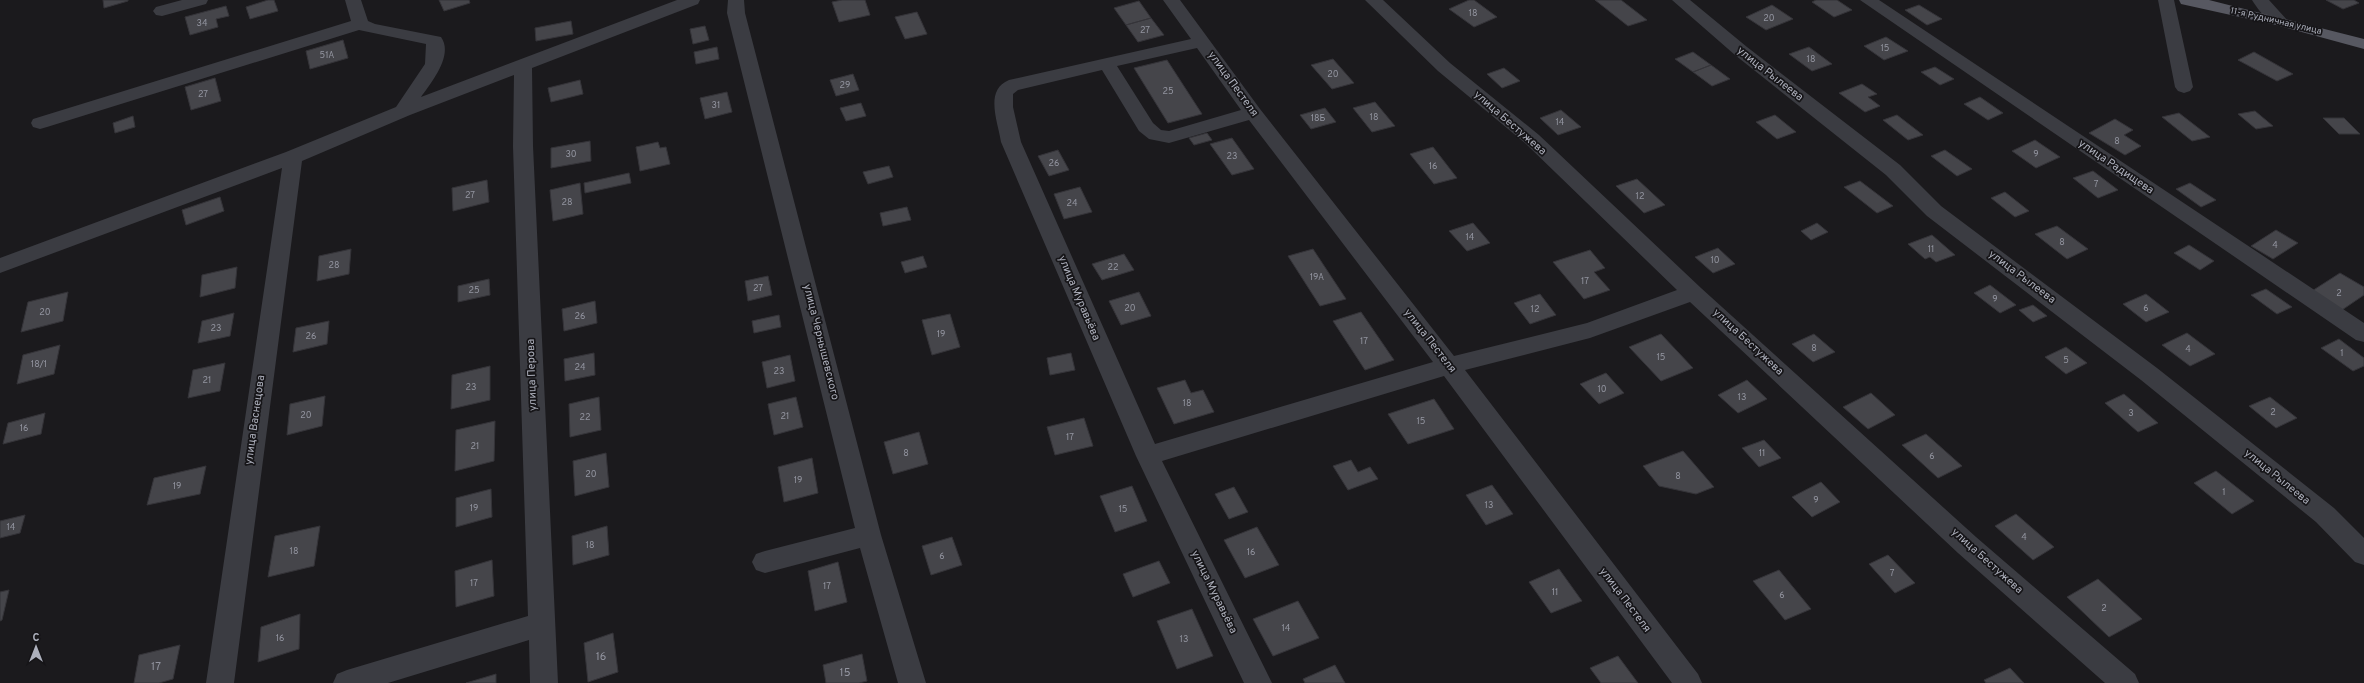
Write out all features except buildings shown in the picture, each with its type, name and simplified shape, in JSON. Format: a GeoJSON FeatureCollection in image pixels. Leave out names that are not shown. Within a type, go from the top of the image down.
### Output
{"type":"FeatureCollection","features":[{"type":"Feature","properties":{"kind":"main road","name":"11-я Рудничная улица"},"geometry":{"type":"LineString","coordinates":[[2186,0],[2279,20],[2364,44]]}},
{"type":"Feature","properties":{"kind":"street"},"geometry":{"type":"LineString","coordinates":[[162,11],[200,0]]}},
{"type":"Feature","properties":{"kind":"street"},"geometry":{"type":"LineString","coordinates":[[353,0],[360,24]]}},
{"type":"Feature","properties":{"kind":"street"},"geometry":{"type":"LineString","coordinates":[[0,266],[293,158],[403,111],[523,67],[692,0]]}},
{"type":"Feature","properties":{"kind":"street","name":"улица Чернышевского"},"geometry":{"type":"LineString","coordinates":[[736,0],[736,13],[869,535],[912,683]]}},
{"type":"Feature","properties":{"kind":"street","name":"улица Пестеля"},"geometry":{"type":"LineString","coordinates":[[1171,0],[1254,113],[1449,366],[1688,683]]}},
{"type":"Feature","properties":{"kind":"street","name":"улица Бестужева"},"geometry":{"type":"LineString","coordinates":[[1373,0],[1444,67],[1532,140],[1693,293],[1967,545],[2125,683]]}},
{"type":"Feature","properties":{"kind":"street","name":"улица Рылеева"},"geometry":{"type":"LineString","coordinates":[[1680,0],[1741,51],[1893,170],[1934,211],[2149,374],[2319,510],[2364,554]]}},
{"type":"Feature","properties":{"kind":"street","name":"улица Радищева"},"geometry":{"type":"LineString","coordinates":[[1868,0],[2364,334]]}},
{"type":"Feature","properties":{"kind":"street"},"geometry":{"type":"LineString","coordinates":[[2166,0],[2184,87]]}},
{"type":"Feature","properties":{"kind":"street"},"geometry":{"type":"LineString","coordinates":[[2260,0],[2279,20]]}},
{"type":"Feature","properties":{"kind":"street"},"geometry":{"type":"LineString","coordinates":[[40,123],[360,24],[376,32],[418,35],[435,41],[434,64],[403,111]]}},
{"type":"Feature","properties":{"kind":"street","name":"улица Муравьёва"},"geometry":{"type":"LineString","coordinates":[[1202,42],[1013,86],[1006,90],[1002,99],[1011,142],[1148,456],[1258,683]]}},
{"type":"Feature","properties":{"kind":"street"},"geometry":{"type":"LineString","coordinates":[[1107,64],[1146,126],[1156,135],[1169,137],[1254,113]]}},
{"type":"Feature","properties":{"kind":"street","name":"улица Перова"},"geometry":{"type":"LineString","coordinates":[[523,67],[523,146],[544,683]]}},
{"type":"Feature","properties":{"kind":"street","name":"улица Васнецова"},"geometry":{"type":"LineString","coordinates":[[220,683],[293,158]]}},
{"type":"Feature","properties":{"kind":"street"},"geometry":{"type":"LineString","coordinates":[[1148,456],[1449,366],[1590,330],[1693,293]]}},
{"type":"Feature","properties":{"kind":"street"},"geometry":{"type":"LineString","coordinates":[[765,562],[869,535]]}},
{"type":"Feature","properties":{"kind":"street"},"geometry":{"type":"LineString","coordinates":[[347,683],[542,624]]}}]}
